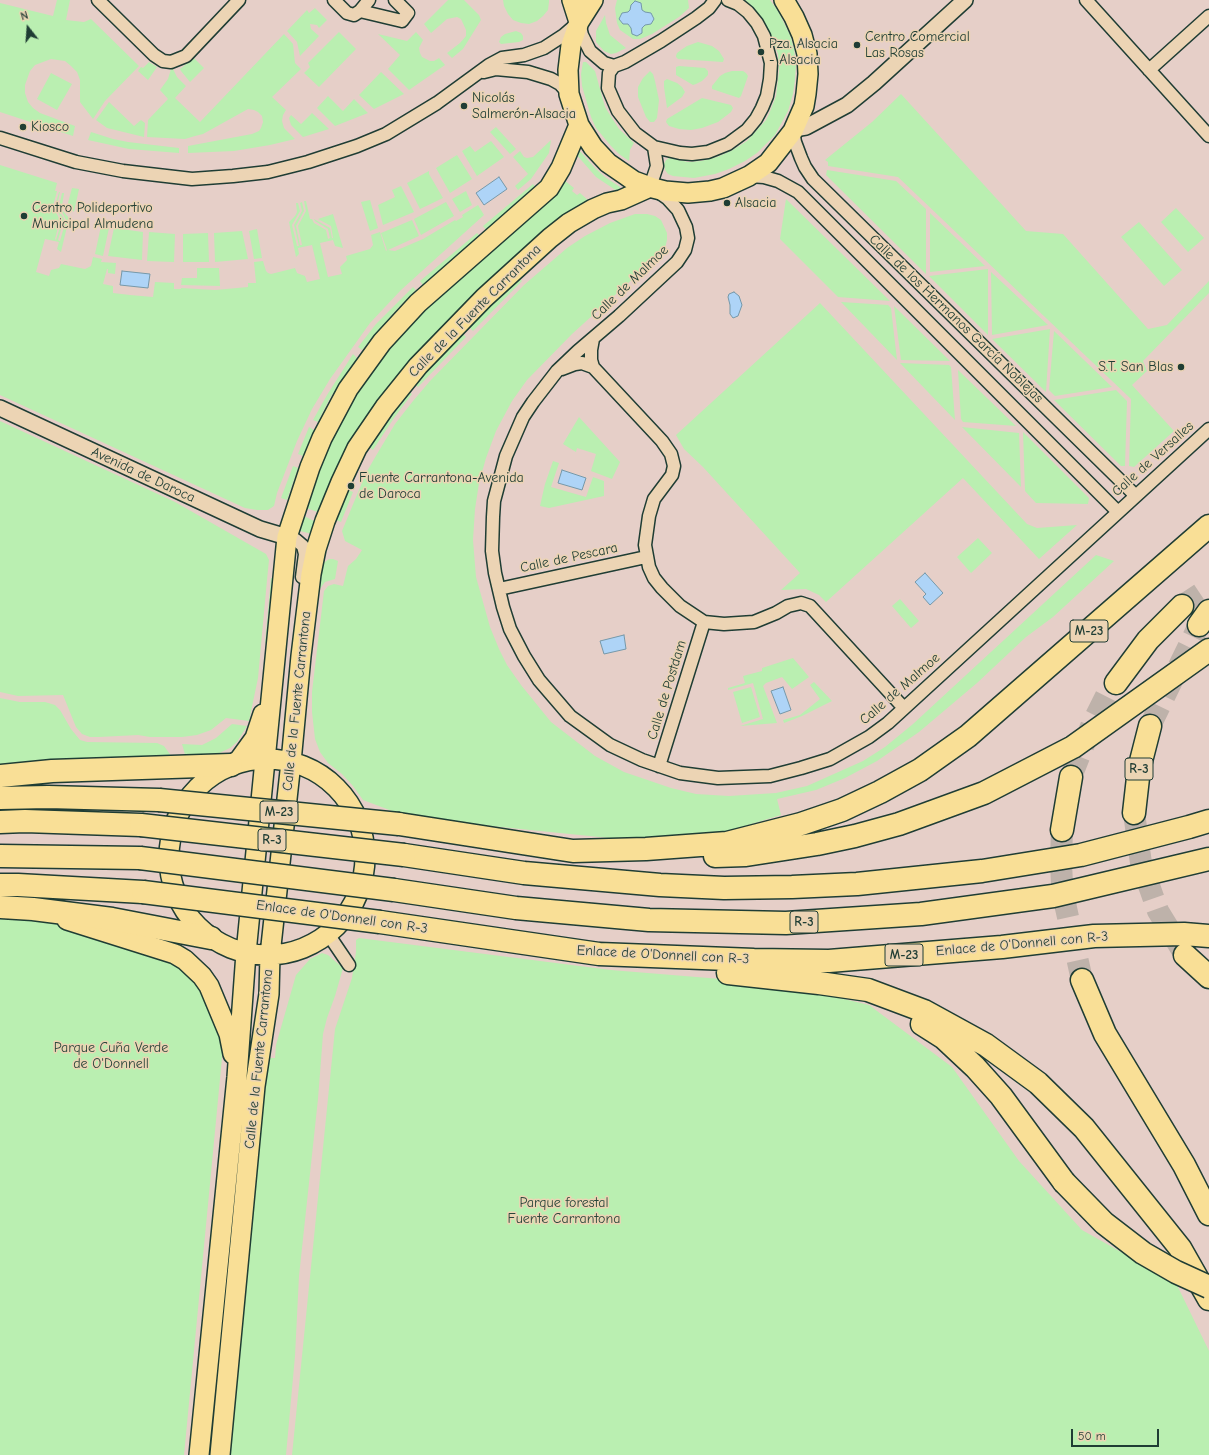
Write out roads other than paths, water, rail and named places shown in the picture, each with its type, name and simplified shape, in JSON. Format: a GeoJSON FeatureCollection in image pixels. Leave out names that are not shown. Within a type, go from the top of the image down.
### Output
{"type":"FeatureCollection","features":[{"type":"Feature","properties":{"kind":"highway","name":"M-23"},"geometry":{"type":"LineString","coordinates":[[0,798],[48,797],[159,800],[399,824],[573,851],[646,849],[726,843],[801,824],[842,810],[880,792],[920,770],[968,736],[1209,526]]}},
{"type":"Feature","properties":{"kind":"highway"},"geometry":{"type":"LineString","coordinates":[[1116,683],[1148,640],[1182,606]]}},
{"type":"Feature","properties":{"kind":"highway"},"geometry":{"type":"LineString","coordinates":[[573,851],[640,858],[684,858],[746,855],[817,844],[855,836],[899,824],[984,793],[1073,747],[1209,650]]}},
{"type":"Feature","properties":{"kind":"highway","name":"R-3"},"geometry":{"type":"LineString","coordinates":[[1134,813],[1139,769],[1150,726]]}},
{"type":"Feature","properties":{"kind":"highway"},"geometry":{"type":"LineString","coordinates":[[0,776],[52,771],[231,766]]}},
{"type":"Feature","properties":{"kind":"highway"},"geometry":{"type":"LineString","coordinates":[[1062,830],[1071,777]]}},
{"type":"Feature","properties":{"kind":"highway","name":"R-3"},"geometry":{"type":"LineString","coordinates":[[0,822],[25,821],[141,825],[404,855],[524,873],[660,885],[724,888],[857,884],[982,871],[1087,853],[1209,821]]}},
{"type":"Feature","properties":{"kind":"highway","name":"R-3"},"geometry":{"type":"LineString","coordinates":[[0,856],[140,858],[394,890],[516,908],[649,920],[786,923],[921,914],[1053,896],[1209,859]]}},
{"type":"Feature","properties":{"kind":"highway","name":"Enlace de O'Donnell con R-3"},"geometry":{"type":"LineString","coordinates":[[0,885],[143,892],[380,922],[599,954],[754,960],[829,961],[1002,947],[1094,936],[1184,934],[1209,936]]}},
{"type":"Feature","properties":{"kind":"highway"},"geometry":{"type":"LineString","coordinates":[[0,907],[33,908],[112,919],[212,938]]}},
{"type":"Feature","properties":{"kind":"highway"},"geometry":{"type":"LineString","coordinates":[[599,954],[660,967],[752,975],[868,990],[924,1011],[986,1045],[1038,1083],[1084,1128],[1180,1248],[1209,1299]]}},
{"type":"Feature","properties":{"kind":"highway"},"geometry":{"type":"LineString","coordinates":[[1185,955],[1209,977]]}},
{"type":"Feature","properties":{"kind":"highway"},"geometry":{"type":"LineString","coordinates":[[1082,980],[1105,1034],[1184,1165],[1209,1214]]}},
{"type":"Feature","properties":{"kind":"highway"},"geometry":{"type":"LineString","coordinates":[[819,983],[867,998],[906,1014],[944,1038],[975,1067],[1000,1096],[1064,1182],[1104,1223],[1143,1253],[1176,1272],[1209,1287]]}},
{"type":"Feature","properties":{"kind":"highway"},"geometry":{"type":"LineString","coordinates":[[1125,1179],[1195,1287],[1209,1317]]}},
{"type":"Feature","properties":{"kind":"main road"},"geometry":{"type":"LineString","coordinates":[[572,0],[579,22]]}},
{"type":"Feature","properties":{"kind":"main road"},"geometry":{"type":"LineString","coordinates":[[593,0],[579,22],[571,46],[568,70],[569,94],[579,125],[593,147],[608,163],[634,181],[651,188],[688,193],[710,191],[736,183],[749,176],[768,163],[793,130],[804,106],[808,74],[807,54],[802,35],[784,0]]}},
{"type":"Feature","properties":{"kind":"main road","name":"Calle de la Fuente Carrantona"},"geometry":{"type":"LineString","coordinates":[[199,1455],[237,1077],[246,953],[287,537],[310,467],[322,438],[348,389],[382,342],[418,303],[549,188],[561,168],[579,125]]}},
{"type":"Feature","properties":{"kind":"main road","name":"Calle de la Fuente Carrantona"},"geometry":{"type":"LineString","coordinates":[[220,1455],[255,1086],[269,994],[270,955],[291,762],[300,656],[311,574],[316,549],[325,521],[357,448],[385,407],[418,366],[484,298],[550,238],[569,223],[593,209],[607,203],[621,200],[651,188]]}},
{"type":"Feature","properties":{"kind":"main road","name":"Calle de la Fuente Carrantona"},"geometry":{"type":"LineString","coordinates":[[231,766],[239,760],[255,738],[262,717],[274,664]]}},
{"type":"Feature","properties":{"kind":"main road"},"geometry":{"type":"LineString","coordinates":[[279,759],[291,762],[315,771],[331,782],[338,788],[352,808],[362,830],[366,859],[361,887],[348,913],[342,920],[328,934],[312,944],[284,954],[270,955],[246,953],[227,947],[212,938],[203,932],[188,917],[175,893],[168,865],[173,826],[186,801],[213,774],[249,760],[279,759]]}},
{"type":"Feature","properties":{"kind":"main road"},"geometry":{"type":"LineString","coordinates":[[33,908],[175,954],[185,960],[202,976],[209,986],[229,1034],[237,1077]]}},
{"type":"Feature","properties":{"kind":"street"},"geometry":{"type":"LineString","coordinates":[[98,0],[154,55],[163,61],[171,62],[186,56],[240,0]]}},
{"type":"Feature","properties":{"kind":"street"},"geometry":{"type":"LineString","coordinates":[[334,0],[347,13],[354,15],[360,11],[369,0]]}},
{"type":"Feature","properties":{"kind":"street"},"geometry":{"type":"LineString","coordinates":[[360,11],[402,21],[408,13],[395,0]]}},
{"type":"Feature","properties":{"kind":"street"},"geometry":{"type":"LineString","coordinates":[[715,0],[709,8],[696,18],[661,41],[625,62],[614,66],[609,72],[608,83],[618,111],[635,133],[654,147],[680,153],[692,154],[708,152],[728,144],[747,130],[756,119],[762,108],[770,79],[771,63],[764,36],[757,23],[748,12],[738,4],[728,0]]}},
{"type":"Feature","properties":{"kind":"street"},"geometry":{"type":"LineString","coordinates":[[793,130],[811,125],[847,105],[874,83],[965,0]]}},
{"type":"Feature","properties":{"kind":"street"},"geometry":{"type":"LineString","coordinates":[[1086,0],[1209,136]]}},
{"type":"Feature","properties":{"kind":"street"},"geometry":{"type":"LineString","coordinates":[[1149,70],[1209,16]]}},
{"type":"Feature","properties":{"kind":"street"},"geometry":{"type":"LineString","coordinates":[[0,138],[76,162],[123,171],[192,179],[268,172],[308,162],[357,146],[386,134],[438,103],[479,74],[489,65],[502,58],[524,55],[544,48],[564,35],[579,22],[582,35],[590,52],[604,63],[614,66]]}},
{"type":"Feature","properties":{"kind":"street"},"geometry":{"type":"LineString","coordinates":[[479,74],[496,69],[528,72],[551,79],[560,84],[569,94]]}},
{"type":"Feature","properties":{"kind":"street","name":"Calle de los Hermanos García Noblejas"},"geometry":{"type":"LineString","coordinates":[[793,130],[795,142],[805,168],[813,179],[1136,496]]}},
{"type":"Feature","properties":{"kind":"street"},"geometry":{"type":"LineString","coordinates":[[651,188],[657,166],[654,147]]}},
{"type":"Feature","properties":{"kind":"street","name":"Calle de los Hermanos García Noblejas"},"geometry":{"type":"LineString","coordinates":[[749,176],[764,177],[778,181],[798,192],[1118,512]]}},
{"type":"Feature","properties":{"kind":"street","name":"Calle de Malmoe"},"geometry":{"type":"LineString","coordinates":[[651,188],[667,198],[678,210],[686,228],[688,238],[685,250],[677,262],[557,371],[536,398],[523,417],[506,456],[494,501],[492,544],[495,573],[510,629],[539,680],[554,698],[570,716],[610,745],[642,760],[680,773],[718,778],[770,776],[830,759],[869,737],[888,723],[1118,512]]}},
{"type":"Feature","properties":{"kind":"street"},"geometry":{"type":"LineString","coordinates":[[593,339],[591,360],[594,366],[662,441],[671,454],[674,466],[672,475],[654,500],[649,516],[645,545],[649,567],[654,578],[662,588],[680,606],[704,622],[724,624],[754,622],[776,613],[788,606],[801,603],[810,606],[903,708]]}},
{"type":"Feature","properties":{"kind":"street"},"geometry":{"type":"LineString","coordinates":[[557,371],[582,363],[594,366]]}},
{"type":"Feature","properties":{"kind":"street","name":"Avenida de Daroca"},"geometry":{"type":"LineString","coordinates":[[0,408],[260,529],[287,537]]}},
{"type":"Feature","properties":{"kind":"street","name":"Calle de Versalles"},"geometry":{"type":"LineString","coordinates":[[1118,512],[1209,429]]}},
{"type":"Feature","properties":{"kind":"street"},"geometry":{"type":"LineString","coordinates":[[287,537],[301,542],[305,551],[296,628],[300,656]]}},
{"type":"Feature","properties":{"kind":"street","name":"Calle de Pescara"},"geometry":{"type":"LineString","coordinates":[[499,589],[646,557]]}},
{"type":"Feature","properties":{"kind":"street","name":"Calle de Postdam"},"geometry":{"type":"LineString","coordinates":[[659,766],[704,622]]}},
{"type":"Feature","properties":{"kind":"street"},"geometry":{"type":"LineString","coordinates":[[328,934],[349,965]]}},
{"type":"Feature","properties":{"kind":"water"},"geometry":{"type":"Polygon","coordinates":[[[635,1],[641,3],[642,10],[651,13],[654,19],[651,24],[645,25],[642,28],[642,33],[637,36],[632,34],[631,28],[628,24],[623,24],[619,19],[622,13],[630,10],[631,5],[635,1]]]}},
{"type":"Feature","properties":{"kind":"water"},"geometry":{"type":"Polygon","coordinates":[[[499,177],[507,189],[484,205],[476,193],[499,177]]]}},
{"type":"Feature","properties":{"kind":"water"},"geometry":{"type":"Polygon","coordinates":[[[122,271],[150,274],[148,288],[120,285],[122,271]]]}},
{"type":"Feature","properties":{"kind":"water"},"geometry":{"type":"Polygon","coordinates":[[[734,292],[739,296],[742,305],[738,316],[733,318],[730,314],[728,297],[729,294],[734,292]]]}},
{"type":"Feature","properties":{"kind":"water"},"geometry":{"type":"Polygon","coordinates":[[[562,470],[586,478],[582,490],[558,483],[562,470]]]}},
{"type":"Feature","properties":{"kind":"water"},"geometry":{"type":"Polygon","coordinates":[[[925,573],[943,593],[930,605],[923,597],[926,594],[915,582],[925,573]]]}},
{"type":"Feature","properties":{"kind":"water"},"geometry":{"type":"Polygon","coordinates":[[[624,635],[626,649],[604,654],[600,641],[624,635]]]}},
{"type":"Feature","properties":{"kind":"water"},"geometry":{"type":"Polygon","coordinates":[[[783,687],[791,710],[780,714],[771,691],[783,687]]]}},
{"type":"Feature","properties":{"kind":"tunnel"},"geometry":{"type":"LineString","coordinates":[[1182,606],[1209,588]]}},
{"type":"Feature","properties":{"kind":"tunnel"},"geometry":{"type":"LineString","coordinates":[[1150,726],[1199,625]]}},
{"type":"Feature","properties":{"kind":"tunnel"},"geometry":{"type":"LineString","coordinates":[[1071,777],[1092,724],[1106,696],[1116,683]]}},
{"type":"Feature","properties":{"kind":"tunnel"},"geometry":{"type":"LineString","coordinates":[[1134,813],[1141,863],[1158,911],[1185,955]]}},
{"type":"Feature","properties":{"kind":"tunnel"},"geometry":{"type":"LineString","coordinates":[[1062,830],[1062,885],[1082,980]]}},
{"type":"Feature","properties":{"kind":"place","name":"Centro Comercial Las Rosas"},"geometry":{"type":"Point","coordinates":[857,45]}},
{"type":"Feature","properties":{"kind":"place","name":"Pza. Alsacia - Alsacia"},"geometry":{"type":"Point","coordinates":[761,52]}},
{"type":"Feature","properties":{"kind":"place","name":"Nicolás Salmerón-Alsacia"},"geometry":{"type":"Point","coordinates":[464,106]}},
{"type":"Feature","properties":{"kind":"place","name":"Kiosco"},"geometry":{"type":"Point","coordinates":[23,127]}},
{"type":"Feature","properties":{"kind":"place","name":"Alsacia"},"geometry":{"type":"Point","coordinates":[727,203]}},
{"type":"Feature","properties":{"kind":"place","name":"Centro Polideportivo Municipal Almudena"},"geometry":{"type":"Point","coordinates":[24,216]}},
{"type":"Feature","properties":{"kind":"place","name":"S.T. San Blas"},"geometry":{"type":"Point","coordinates":[1181,367]}},
{"type":"Feature","properties":{"kind":"place","name":"Fuente Carrantona-Avenida de Daroca"},"geometry":{"type":"Point","coordinates":[351,486]}},
{"type":"Feature","properties":{"kind":"park label","name":"Parque Cuña Verde de O'Donnell"},"geometry":{"type":"Point","coordinates":[111,1056]}},
{"type":"Feature","properties":{"kind":"park label","name":"Parque forestal Fuente Carrantona"},"geometry":{"type":"Point","coordinates":[564,1212]}}]}
